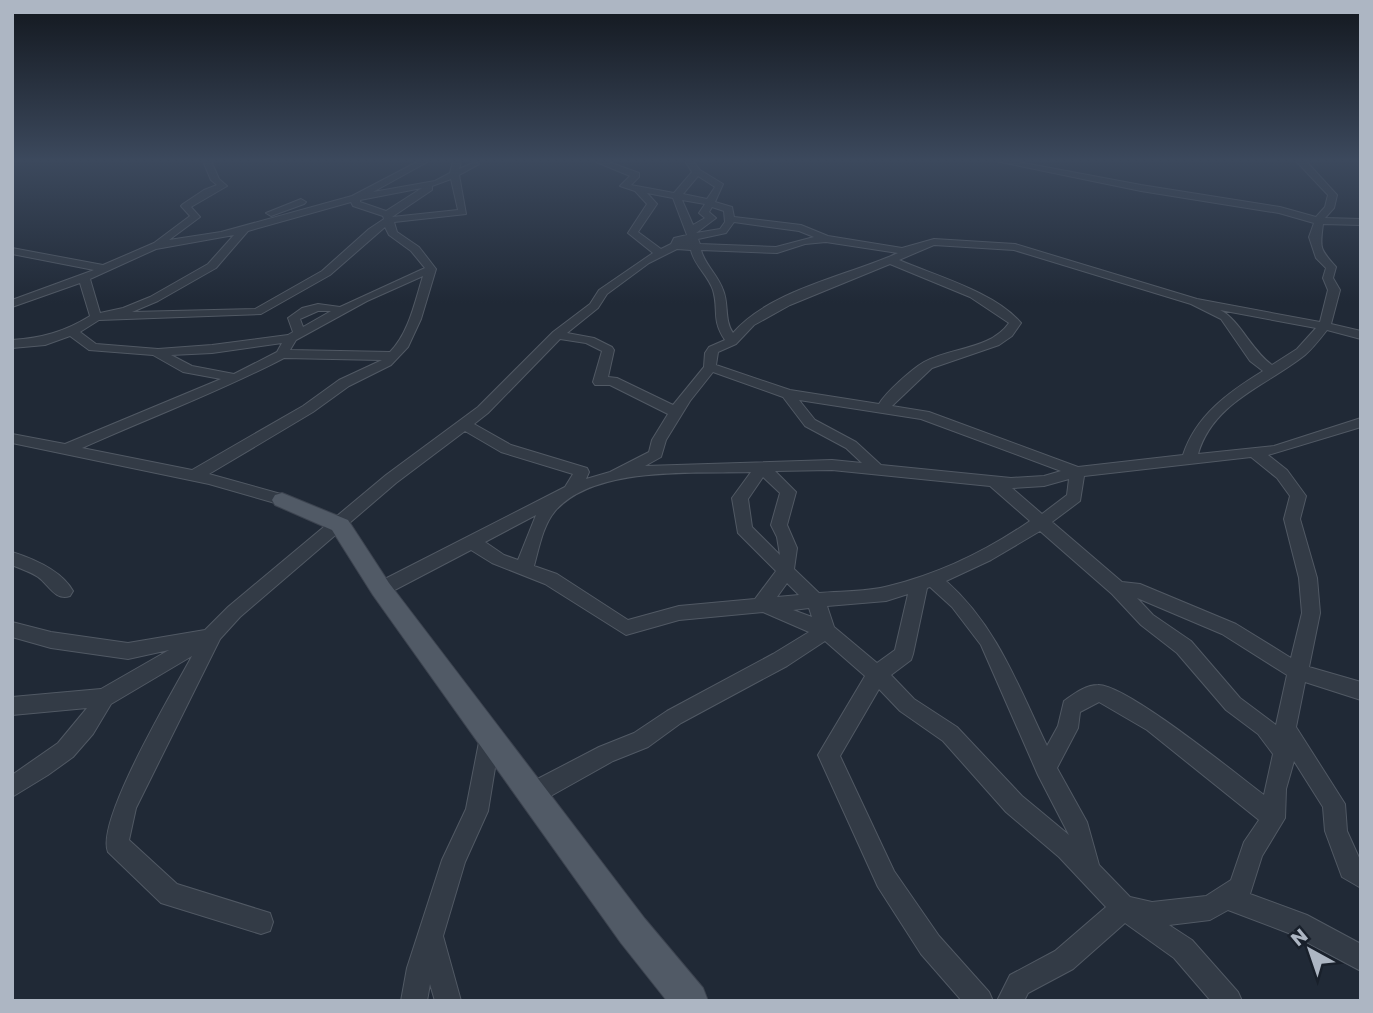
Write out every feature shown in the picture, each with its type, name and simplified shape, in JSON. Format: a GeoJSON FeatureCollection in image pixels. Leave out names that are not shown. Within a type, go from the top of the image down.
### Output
{"type":"FeatureCollection","features":[{"type":"Feature","properties":{"kind":"main road"},"geometry":{"type":"LineString","coordinates":[[282,500],[340,524],[381,589],[633,931],[690,1001]]}},
{"type":"Feature","properties":{"kind":"street"},"geometry":{"type":"LineString","coordinates":[[12,304],[84,278],[153,246],[195,217],[188,208]]}},
{"type":"Feature","properties":{"kind":"street"},"geometry":{"type":"LineString","coordinates":[[12,344],[45,341],[72,332],[96,317],[126,311],[154,299],[212,265],[244,230],[267,214],[283,208]]}},
{"type":"Feature","properties":{"kind":"street"},"geometry":{"type":"LineString","coordinates":[[153,246],[244,230],[319,208]]}},
{"type":"Feature","properties":{"kind":"street"},"geometry":{"type":"LineString","coordinates":[[367,208],[388,217],[463,212],[462,208]]}},
{"type":"Feature","properties":{"kind":"street"},"geometry":{"type":"LineString","coordinates":[[96,317],[257,312],[326,273],[401,208]]}},
{"type":"Feature","properties":{"kind":"street"},"geometry":{"type":"LineString","coordinates":[[649,208],[633,233],[646,246],[659,252]]}},
{"type":"Feature","properties":{"kind":"street"},"geometry":{"type":"LineString","coordinates":[[677,208],[693,238],[703,268],[718,290],[722,326],[732,341]]}},
{"type":"Feature","properties":{"kind":"street"},"geometry":{"type":"LineString","coordinates":[[693,238],[711,218],[704,213],[706,208]]}},
{"type":"Feature","properties":{"kind":"street"},"geometry":{"type":"LineString","coordinates":[[261,922],[170,894],[116,844],[125,806],[214,634],[234,612],[391,478],[465,424],[557,335],[594,306],[603,292],[659,252],[675,246],[678,240],[723,231],[730,219],[727,208]]}},
{"type":"Feature","properties":{"kind":"street"},"geometry":{"type":"LineString","coordinates":[[1275,208],[1318,221],[1361,222]]}},
{"type":"Feature","properties":{"kind":"street"},"geometry":{"type":"LineString","coordinates":[[1189,460],[1192,441],[1220,406],[1301,352],[1331,314],[1330,301],[1334,290],[1328,278],[1331,267],[1315,247],[1314,237],[1319,227],[1318,221],[1329,208]]}},
{"type":"Feature","properties":{"kind":"street"},"geometry":{"type":"LineString","coordinates":[[388,217],[392,233],[415,249],[431,269]]}},
{"type":"Feature","properties":{"kind":"street"},"geometry":{"type":"LineString","coordinates":[[730,219],[801,228],[826,239]]}},
{"type":"Feature","properties":{"kind":"street"},"geometry":{"type":"LineString","coordinates":[[693,238],[777,250],[804,241],[826,239],[902,251],[934,242],[1015,247],[1195,302],[1361,335]]}},
{"type":"Feature","properties":{"kind":"street"},"geometry":{"type":"LineString","coordinates":[[615,476],[656,454],[659,440],[676,412],[710,367],[709,354],[715,346],[732,341],[745,326],[808,291],[920,246]]}},
{"type":"Feature","properties":{"kind":"street"},"geometry":{"type":"LineString","coordinates":[[12,251],[102,268]]}},
{"type":"Feature","properties":{"kind":"street"},"geometry":{"type":"LineString","coordinates":[[884,408],[889,399],[928,365],[995,342],[1009,333],[1015,323],[1007,315],[964,290],[889,260]]}},
{"type":"Feature","properties":{"kind":"street"},"geometry":{"type":"LineString","coordinates":[[72,332],[93,347],[156,352],[192,352],[295,336],[363,299],[431,269]]}},
{"type":"Feature","properties":{"kind":"street"},"geometry":{"type":"LineString","coordinates":[[195,475],[392,356],[402,346],[415,319],[431,269]]}},
{"type":"Feature","properties":{"kind":"street"},"geometry":{"type":"LineString","coordinates":[[84,278],[96,317]]}},
{"type":"Feature","properties":{"kind":"street"},"geometry":{"type":"LineString","coordinates":[[1195,302],[1225,317],[1254,358],[1272,370]]}},
{"type":"Feature","properties":{"kind":"street"},"geometry":{"type":"LineString","coordinates":[[69,448],[204,389],[236,379],[282,354],[295,336],[294,318],[306,310],[320,305],[343,312]]}},
{"type":"Feature","properties":{"kind":"street"},"geometry":{"type":"LineString","coordinates":[[557,335],[591,339],[601,344],[608,350],[609,355],[600,382],[612,382],[676,412]]}},
{"type":"Feature","properties":{"kind":"street"},"geometry":{"type":"LineString","coordinates":[[156,352],[188,369],[236,379]]}},
{"type":"Feature","properties":{"kind":"street"},"geometry":{"type":"LineString","coordinates":[[282,354],[392,356]]}},
{"type":"Feature","properties":{"kind":"street"},"geometry":{"type":"LineString","coordinates":[[710,367],[788,394],[924,415],[1077,472]]}},
{"type":"Feature","properties":{"kind":"street"},"geometry":{"type":"LineString","coordinates":[[788,394],[810,423],[851,446],[874,467]]}},
{"type":"Feature","properties":{"kind":"street"},"geometry":{"type":"LineString","coordinates":[[381,589],[576,487],[615,476],[652,470],[874,467],[995,482],[1044,481],[1077,472],[1275,450],[1361,422]]}},
{"type":"Feature","properties":{"kind":"street"},"geometry":{"type":"LineString","coordinates":[[465,424],[483,439],[503,449],[582,472],[576,487],[548,509],[524,569]]}},
{"type":"Feature","properties":{"kind":"street"},"geometry":{"type":"LineString","coordinates":[[12,438],[195,475],[282,500]]}},
{"type":"Feature","properties":{"kind":"street"},"geometry":{"type":"LineString","coordinates":[[1124,908],[1152,914],[1210,908],[1240,888],[1252,850],[1274,818],[1275,789],[1286,755],[1285,729],[1311,613],[1308,578],[1293,519],[1298,495],[1282,474],[1254,452]]}},
{"type":"Feature","properties":{"kind":"street"},"geometry":{"type":"LineString","coordinates":[[762,468],[740,498],[739,509],[744,529],[816,601],[826,631]]}},
{"type":"Feature","properties":{"kind":"street"},"geometry":{"type":"LineString","coordinates":[[761,604],[787,572],[789,552],[786,535],[779,525],[788,492],[762,468]]}},
{"type":"Feature","properties":{"kind":"street"},"geometry":{"type":"LineString","coordinates":[[472,542],[498,559],[551,579],[626,628],[679,612],[886,594],[926,582],[990,552],[1040,524],[1075,497],[1077,472]]}},
{"type":"Feature","properties":{"kind":"street"},"geometry":{"type":"LineString","coordinates":[[995,482],[1040,524],[1118,589],[1147,620],[1184,647],[1233,705],[1265,727],[1286,755]]}},
{"type":"Feature","properties":{"kind":"street"},"geometry":{"type":"LineString","coordinates":[[12,558],[44,572],[64,591]]}},
{"type":"Feature","properties":{"kind":"street"},"geometry":{"type":"LineString","coordinates":[[926,582],[904,654],[877,674],[829,755],[886,878],[930,945],[980,1001]]}},
{"type":"Feature","properties":{"kind":"street"},"geometry":{"type":"LineString","coordinates":[[926,582],[958,602],[988,641],[1046,768],[1079,830],[1088,870]]}},
{"type":"Feature","properties":{"kind":"street"},"geometry":{"type":"LineString","coordinates":[[1118,589],[1133,589],[1230,629],[1298,672],[1361,691]]}},
{"type":"Feature","properties":{"kind":"street"},"geometry":{"type":"LineString","coordinates":[[761,604],[826,631],[877,674],[907,705],[950,734],[1014,804],[1088,870],[1124,908],[1183,949],[1229,1001]]}},
{"type":"Feature","properties":{"kind":"street"},"geometry":{"type":"LineString","coordinates":[[12,629],[51,639],[128,651],[214,634]]}},
{"type":"Feature","properties":{"kind":"street"},"geometry":{"type":"LineString","coordinates":[[533,794],[606,754],[640,740],[674,717],[780,660],[826,631]]}},
{"type":"Feature","properties":{"kind":"street"},"geometry":{"type":"LineString","coordinates":[[12,706],[104,698],[214,634]]}},
{"type":"Feature","properties":{"kind":"street"},"geometry":{"type":"LineString","coordinates":[[1046,768],[1068,728],[1071,707],[1089,695],[1100,692],[1149,718],[1205,764],[1247,793],[1274,818]]}},
{"type":"Feature","properties":{"kind":"street"},"geometry":{"type":"LineString","coordinates":[[12,788],[58,757],[90,727],[104,698]]}},
{"type":"Feature","properties":{"kind":"street"},"geometry":{"type":"LineString","coordinates":[[1285,729],[1334,804],[1336,831],[1350,869],[1361,876]]}},
{"type":"Feature","properties":{"kind":"street"},"geometry":{"type":"LineString","coordinates":[[414,1001],[430,935],[454,860],[477,811],[490,737]]}},
{"type":"Feature","properties":{"kind":"street"},"geometry":{"type":"LineString","coordinates":[[1226,897],[1298,924],[1361,958]]}},
{"type":"Feature","properties":{"kind":"street"},"geometry":{"type":"LineString","coordinates":[[1010,1001],[1019,984],[1064,960],[1124,908]]}},
{"type":"Feature","properties":{"kind":"street"},"geometry":{"type":"LineString","coordinates":[[430,935],[448,1001]]}}]}
